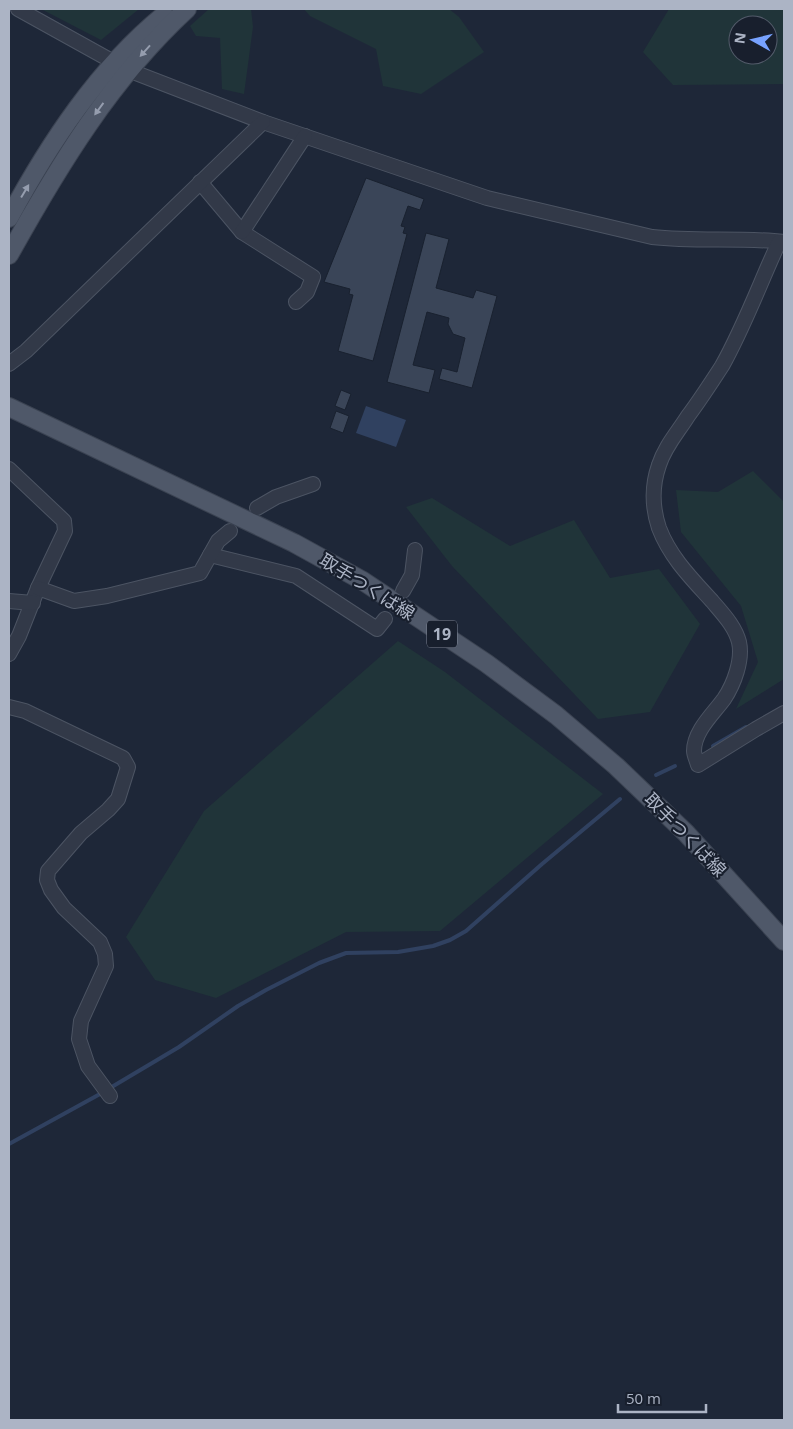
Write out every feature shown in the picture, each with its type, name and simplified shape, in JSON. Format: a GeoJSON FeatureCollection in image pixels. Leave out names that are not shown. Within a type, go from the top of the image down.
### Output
{"type":"FeatureCollection","features":[{"type":"Feature","properties":{"kind":"main road"},"geometry":{"type":"LineString","coordinates":[[9,255],[121,66],[141,36],[172,9]]}},
{"type":"Feature","properties":{"kind":"main road"},"geometry":{"type":"LineString","coordinates":[[9,218],[41,164],[83,100],[121,66],[157,38],[187,9]]}},
{"type":"Feature","properties":{"kind":"main road","name":"取手つくば線"},"geometry":{"type":"LineString","coordinates":[[9,407],[294,543],[362,581],[486,663],[556,715],[623,772],[686,832],[784,942]]}},
{"type":"Feature","properties":{"kind":"street"},"geometry":{"type":"LineString","coordinates":[[18,9],[121,66],[263,122],[488,198],[626,232],[675,240],[745,239],[781,242],[722,365],[668,444],[659,464],[654,486],[654,508],[666,545],[677,562],[724,616],[739,641],[740,656],[736,675],[725,697],[707,720],[697,737],[694,752],[698,765],[784,713]]}},
{"type":"Feature","properties":{"kind":"street"},"geometry":{"type":"LineString","coordinates":[[9,364],[26,351],[263,122]]}},
{"type":"Feature","properties":{"kind":"street"},"geometry":{"type":"LineString","coordinates":[[242,232],[305,136]]}},
{"type":"Feature","properties":{"kind":"street"},"geometry":{"type":"LineString","coordinates":[[200,182],[242,232],[313,277],[308,292],[296,302]]}},
{"type":"Feature","properties":{"kind":"street"},"geometry":{"type":"LineString","coordinates":[[9,469],[64,521],[65,532],[38,588],[19,636],[9,654]]}},
{"type":"Feature","properties":{"kind":"street"},"geometry":{"type":"LineString","coordinates":[[256,508],[276,497],[312,484]]}},
{"type":"Feature","properties":{"kind":"street"},"geometry":{"type":"LineString","coordinates":[[38,588],[74,601],[107,596],[200,573],[218,541],[230,531]]}},
{"type":"Feature","properties":{"kind":"street"},"geometry":{"type":"LineString","coordinates":[[403,590],[412,574],[415,550]]}},
{"type":"Feature","properties":{"kind":"street"},"geometry":{"type":"LineString","coordinates":[[210,555],[296,576],[377,629],[385,618]]}},
{"type":"Feature","properties":{"kind":"street"},"geometry":{"type":"LineString","coordinates":[[9,601],[33,603]]}},
{"type":"Feature","properties":{"kind":"street"},"geometry":{"type":"LineString","coordinates":[[9,707],[25,711],[123,758],[128,767],[118,799],[81,833],[48,871],[47,880],[51,890],[64,908],[100,942],[105,954],[106,966],[81,1021],[79,1039],[88,1066],[110,1096]]}},
{"type":"Feature","properties":{"kind":"green space"},"geometry":{"type":"Polygon","coordinates":[[[41,9],[139,9],[101,40],[41,9]]]}},
{"type":"Feature","properties":{"kind":"green space"},"geometry":{"type":"Polygon","coordinates":[[[209,9],[251,9],[253,27],[244,94],[222,89],[220,38],[196,36],[190,26],[209,9]]]}},
{"type":"Feature","properties":{"kind":"green space"},"geometry":{"type":"Polygon","coordinates":[[[304,9],[449,9],[459,17],[484,52],[421,94],[383,86],[376,49],[310,16],[304,9]]]}},
{"type":"Feature","properties":{"kind":"green space"},"geometry":{"type":"Polygon","coordinates":[[[669,9],[784,9],[784,84],[673,85],[643,52],[669,9]]]}},
{"type":"Feature","properties":{"kind":"green space"},"geometry":{"type":"Polygon","coordinates":[[[753,471],[784,502],[784,679],[736,709],[758,662],[741,606],[681,532],[676,490],[718,492],[753,471]]]}},
{"type":"Feature","properties":{"kind":"green space"},"geometry":{"type":"Polygon","coordinates":[[[432,498],[510,546],[574,520],[610,578],[659,569],[700,624],[650,712],[598,719],[452,566],[406,507],[432,498]]]}},
{"type":"Feature","properties":{"kind":"green space"},"geometry":{"type":"Polygon","coordinates":[[[398,641],[445,672],[603,794],[440,931],[346,932],[216,998],[155,980],[126,937],[204,811],[398,641]]]}},
{"type":"Feature","properties":{"kind":"water"},"geometry":{"type":"Polygon","coordinates":[[[366,406],[406,420],[396,447],[356,433],[366,406]]]}},
{"type":"Feature","properties":{"kind":"building"},"geometry":{"type":"Polygon","coordinates":[[[366,178],[424,199],[420,210],[408,206],[401,226],[405,227],[403,233],[407,234],[373,361],[338,351],[353,295],[349,294],[350,289],[324,282],[366,178]]]}},
{"type":"Feature","properties":{"kind":"building"},"geometry":{"type":"Polygon","coordinates":[[[426,233],[449,239],[436,288],[473,298],[476,290],[497,296],[472,388],[439,379],[442,368],[457,372],[465,338],[453,334],[448,324],[449,318],[427,312],[413,365],[435,370],[429,393],[387,382],[426,233]]]}},
{"type":"Feature","properties":{"kind":"building"},"geometry":{"type":"Polygon","coordinates":[[[341,390],[351,394],[345,410],[335,406],[341,390]]]}},
{"type":"Feature","properties":{"kind":"building"},"geometry":{"type":"Polygon","coordinates":[[[336,411],[349,416],[343,433],[330,428],[336,411]]]}},
{"type":"Feature","properties":{"kind":"waterway"},"geometry":{"type":"LineString","coordinates":[[713,746],[746,727]]}},
{"type":"Feature","properties":{"kind":"waterway"},"geometry":{"type":"LineString","coordinates":[[656,775],[675,766]]}},
{"type":"Feature","properties":{"kind":"waterway"},"geometry":{"type":"LineString","coordinates":[[110,1088],[179,1047],[238,1006],[319,963],[346,953],[398,952],[433,946],[450,940],[466,931],[620,799]]}},
{"type":"Feature","properties":{"kind":"waterway"},"geometry":{"type":"LineString","coordinates":[[9,1144],[100,1094]]}}]}
